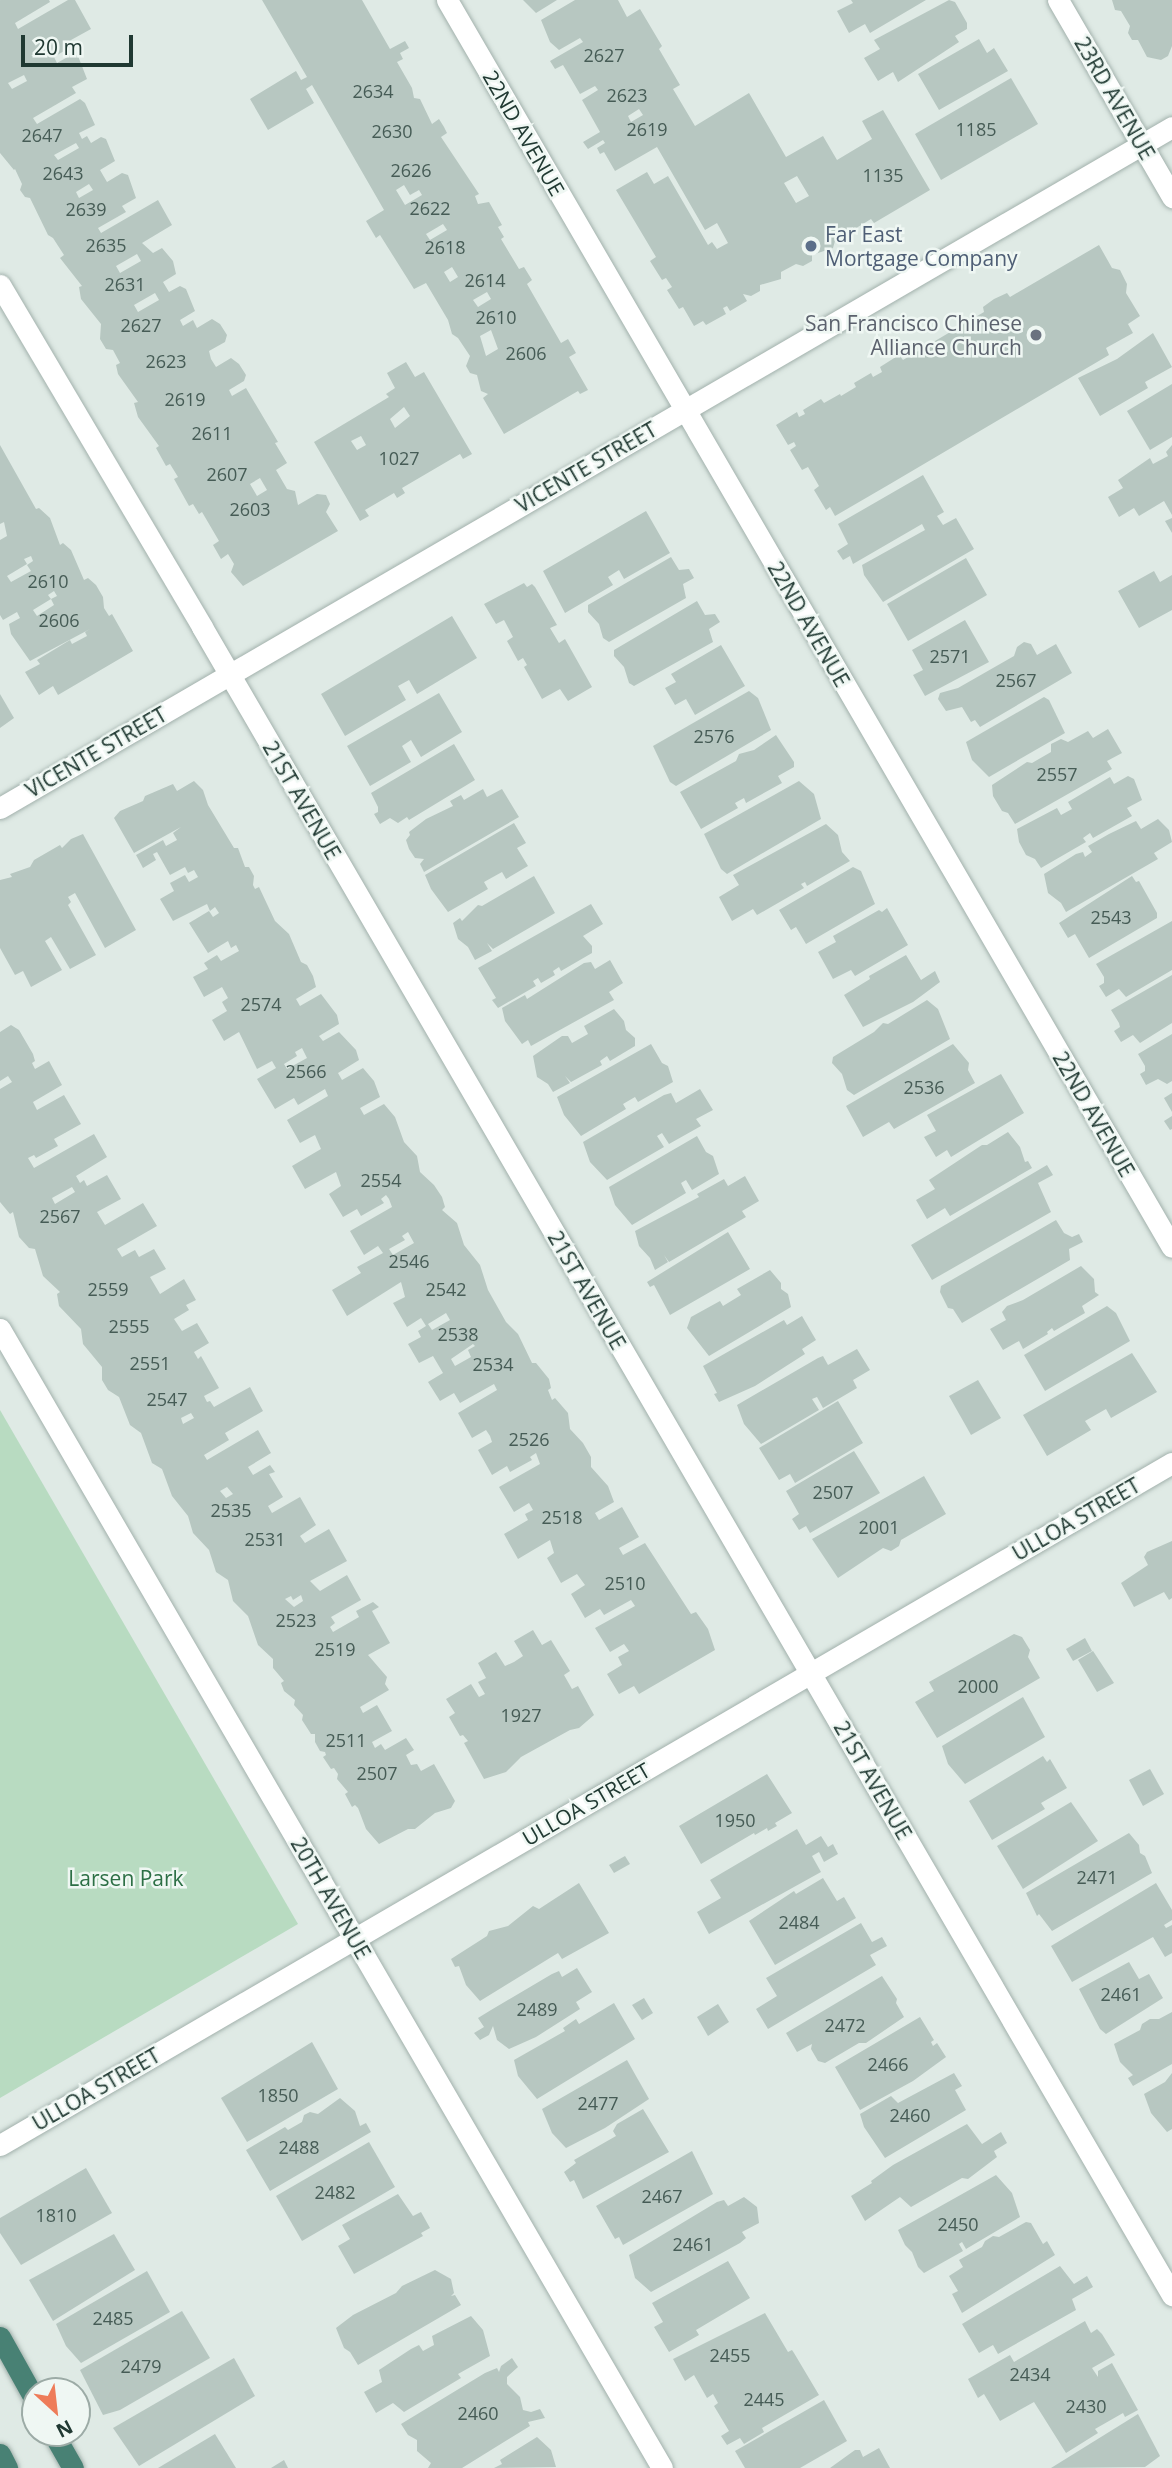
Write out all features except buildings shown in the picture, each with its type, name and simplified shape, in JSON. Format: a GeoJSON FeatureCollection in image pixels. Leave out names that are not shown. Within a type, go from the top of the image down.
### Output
{"type":"FeatureCollection","features":[{"type":"Feature","properties":{"kind":"highway"},"geometry":{"type":"LineString","coordinates":[[0,2337],[22,2377]]}},
{"type":"Feature","properties":{"kind":"highway"},"geometry":{"type":"LineString","coordinates":[[61,2447],[73,2468]]}},
{"type":"Feature","properties":{"kind":"highway"},"geometry":{"type":"LineString","coordinates":[[0,2455],[7,2468]]}},
{"type":"Feature","properties":{"kind":"street","name":"22ND AVENUE"},"geometry":{"type":"LineString","coordinates":[[447,0],[1172,1247]]}},
{"type":"Feature","properties":{"kind":"street","name":"23RD AVENUE"},"geometry":{"type":"LineString","coordinates":[[1058,0],[1172,197]]}},
{"type":"Feature","properties":{"kind":"street","name":"VICENTE STREET"},"geometry":{"type":"LineString","coordinates":[[0,808],[1172,127]]}},
{"type":"Feature","properties":{"kind":"street","name":"21ST AVENUE"},"geometry":{"type":"LineString","coordinates":[[0,285],[230,674],[1172,2295]]}},
{"type":"Feature","properties":{"kind":"street","name":"20TH AVENUE"},"geometry":{"type":"LineString","coordinates":[[0,1329],[662,2468]]}},
{"type":"Feature","properties":{"kind":"street","name":"ULLOA STREET"},"geometry":{"type":"LineString","coordinates":[[0,2144],[1172,1463]]}},
{"type":"Feature","properties":{"kind":"green space","name":"Larsen Park"},"geometry":{"type":"Polygon","coordinates":[[[0,1410],[298,1924],[0,2098],[0,1410]]]}},
{"type":"Feature","properties":{"kind":"place","name":"Far East Mortgage Company"},"geometry":{"type":"Point","coordinates":[811,246]}},
{"type":"Feature","properties":{"kind":"place","name":"San Francisco Chinese Alliance Church"},"geometry":{"type":"Point","coordinates":[1036,335]}}]}
